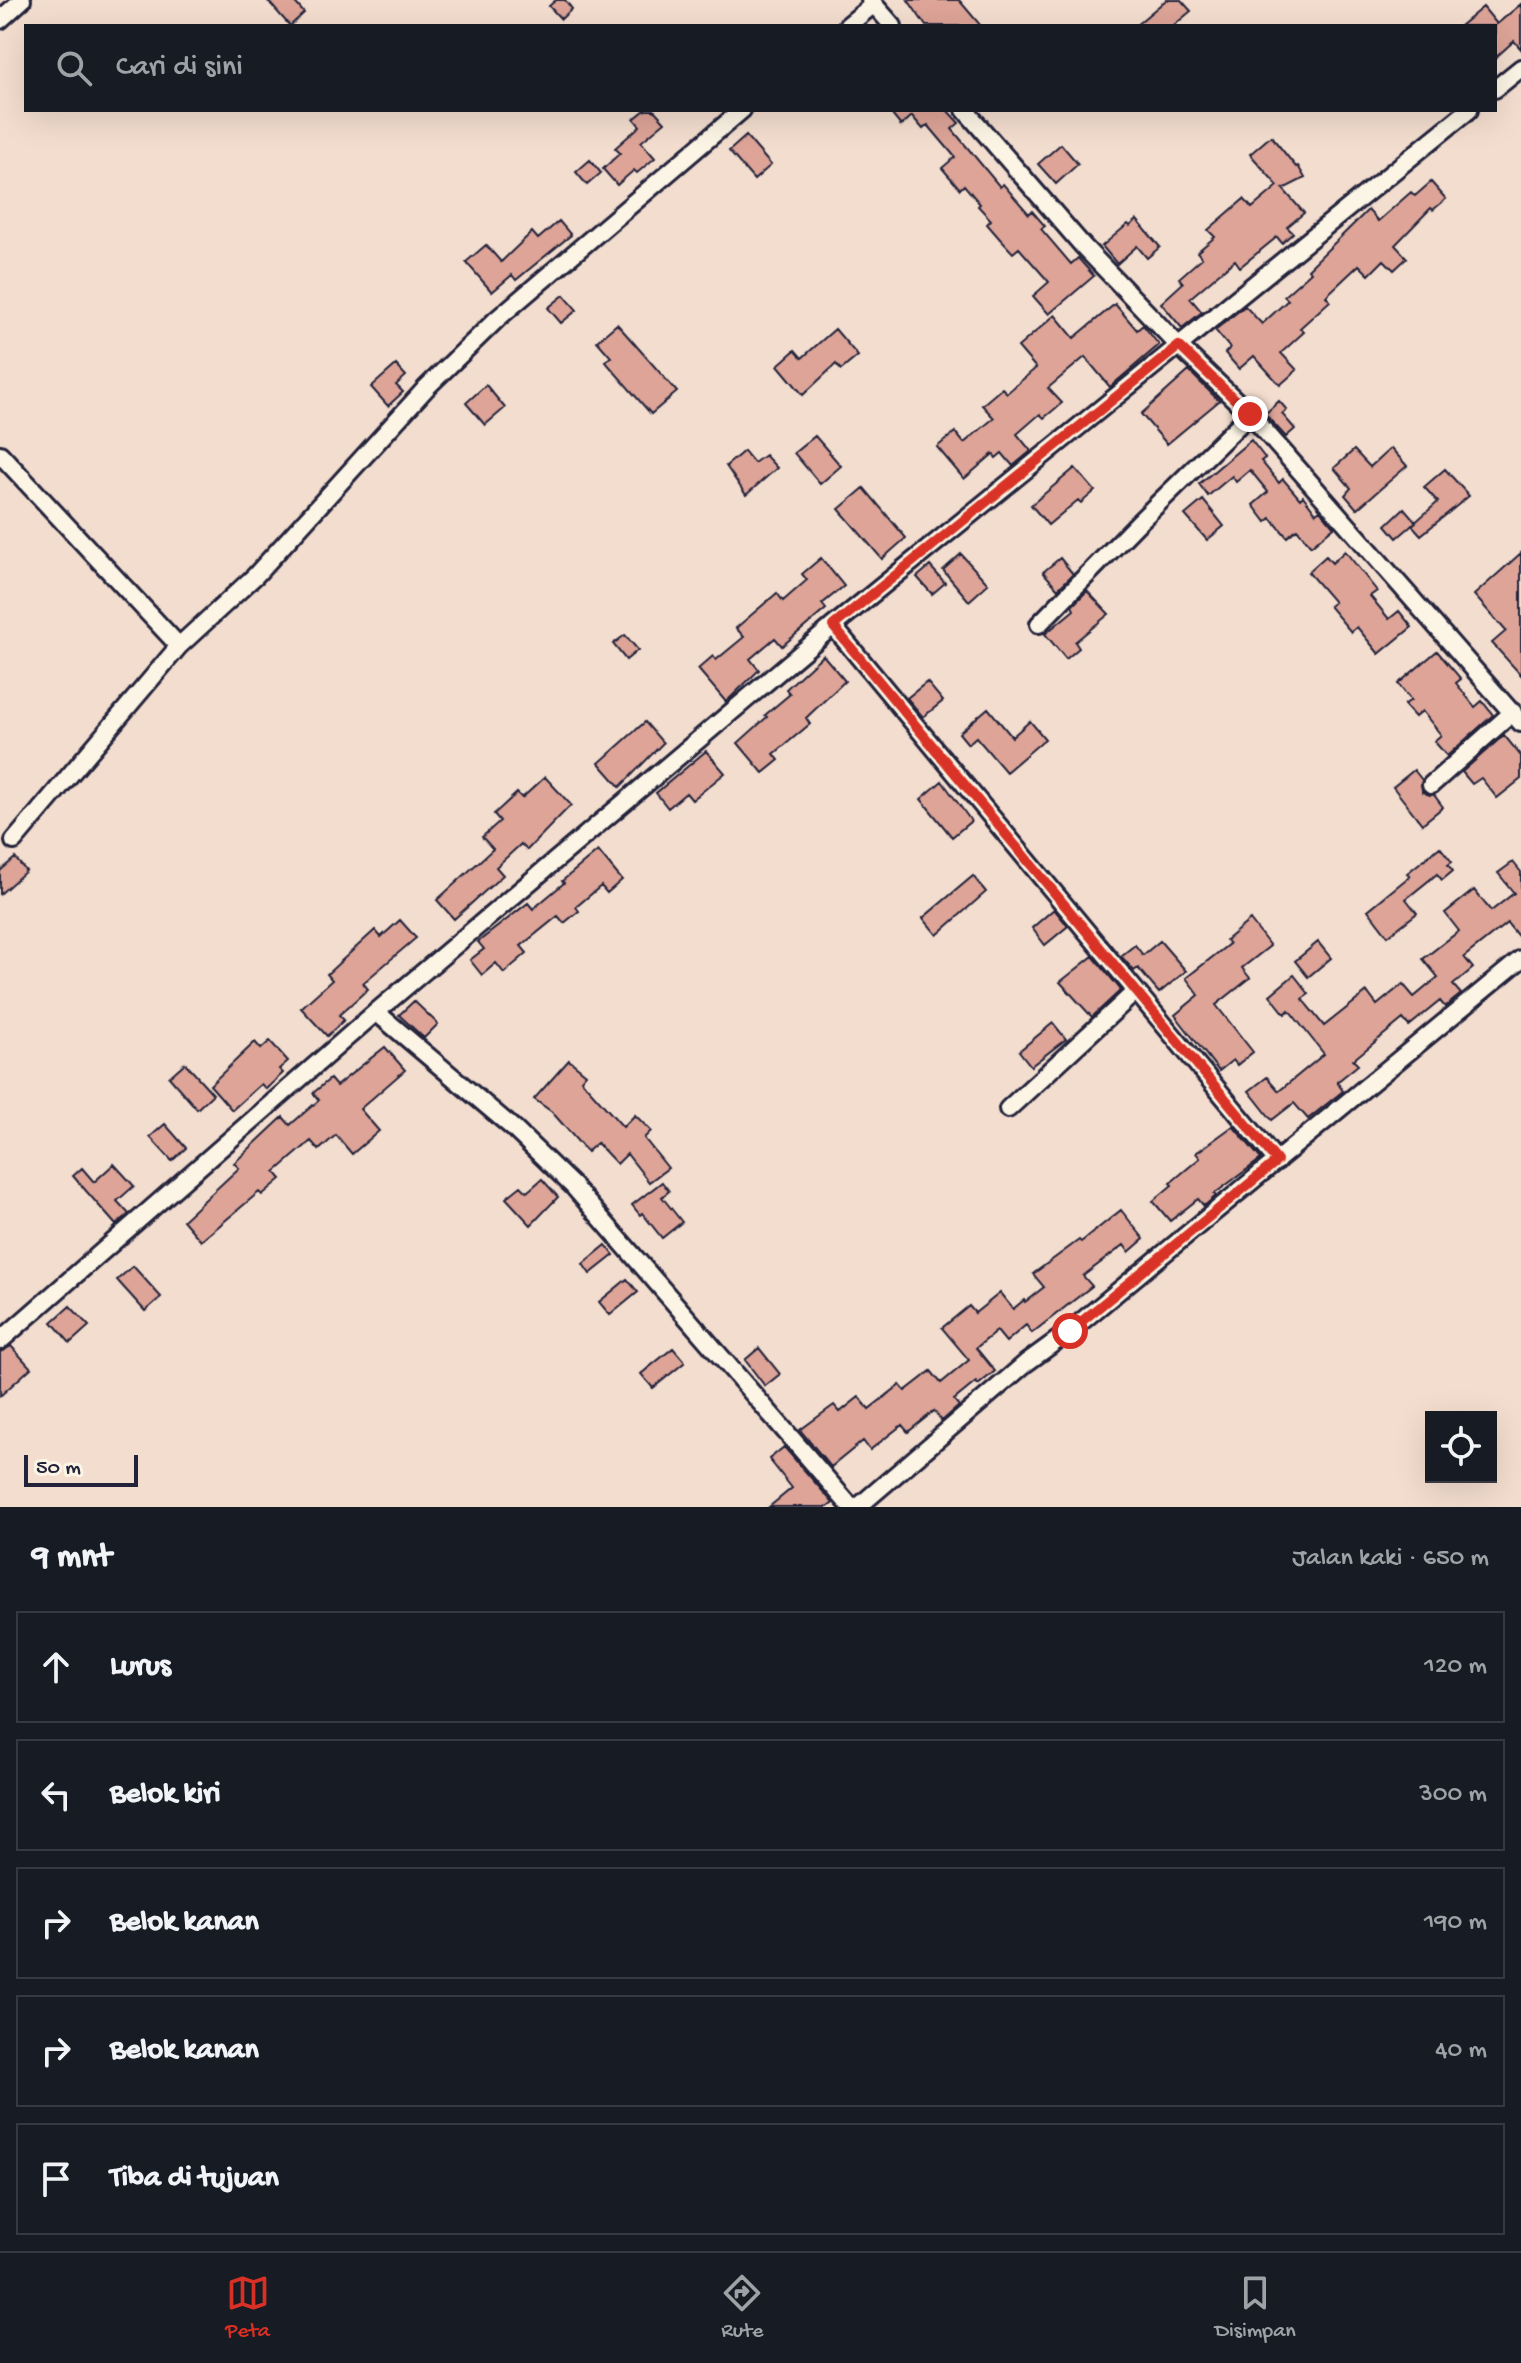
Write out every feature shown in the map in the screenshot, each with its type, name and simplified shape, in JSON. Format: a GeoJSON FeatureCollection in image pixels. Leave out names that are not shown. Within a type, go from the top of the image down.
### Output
{"type":"FeatureCollection","features":[{"type":"Feature","properties":{"kind":"street"},"geometry":{"type":"LineString","coordinates":[[0,20],[22,0]]}},
{"type":"Feature","properties":{"kind":"street"},"geometry":{"type":"LineString","coordinates":[[849,24],[872,2],[891,24]]}},
{"type":"Feature","properties":{"kind":"street"},"geometry":{"type":"LineString","coordinates":[[1497,87],[1521,68]]}},
{"type":"Feature","properties":{"kind":"street"},"geometry":{"type":"LineString","coordinates":[[14,841],[179,646],[255,576],[388,427],[497,319],[740,112]]}},
{"type":"Feature","properties":{"kind":"street"},"geometry":{"type":"LineString","coordinates":[[967,112],[1083,246],[1179,346],[1250,414],[1517,718],[1431,785]]}},
{"type":"Feature","properties":{"kind":"street"},"geometry":{"type":"LineString","coordinates":[[0,1341],[376,1012],[833,626],[1467,112]]}},
{"type":"Feature","properties":{"kind":"street"},"geometry":{"type":"LineString","coordinates":[[1039,624],[1250,414]]}},
{"type":"Feature","properties":{"kind":"street"},"geometry":{"type":"LineString","coordinates":[[0,454],[179,646]]}},
{"type":"Feature","properties":{"kind":"street"},"geometry":{"type":"LineString","coordinates":[[833,626],[1277,1161]]}},
{"type":"Feature","properties":{"kind":"street"},"geometry":{"type":"LineString","coordinates":[[858,1507],[1026,1363],[1070,1331],[1521,959]]}},
{"type":"Feature","properties":{"kind":"street"},"geometry":{"type":"LineString","coordinates":[[1008,1109],[1135,992]]}},
{"type":"Feature","properties":{"kind":"street"},"geometry":{"type":"LineString","coordinates":[[376,1012],[502,1118],[573,1186],[851,1507]]}},
{"type":"Feature","properties":{"kind":"building"},"geometry":{"type":"Polygon","coordinates":[[[267,0],[293,0],[304,13],[288,24],[267,0]]]}},
{"type":"Feature","properties":{"kind":"building"},"geometry":{"type":"Polygon","coordinates":[[[556,0],[565,0],[572,9],[561,19],[549,6],[556,0]]]}},
{"type":"Feature","properties":{"kind":"building"},"geometry":{"type":"Polygon","coordinates":[[[908,0],[959,0],[979,24],[925,24],[908,0]]]}},
{"type":"Feature","properties":{"kind":"building"},"geometry":{"type":"Polygon","coordinates":[[[1166,0],[1181,0],[1191,11],[1175,24],[1137,24],[1166,0]]]}},
{"type":"Feature","properties":{"kind":"building"},"geometry":{"type":"Polygon","coordinates":[[[1521,4],[1521,49],[1514,41],[1497,56],[1497,24],[1521,4]]]}},
{"type":"Feature","properties":{"kind":"building"},"geometry":{"type":"Polygon","coordinates":[[[1483,7],[1497,24],[1462,24],[1483,7]]]}},
{"type":"Feature","properties":{"kind":"building"},"geometry":{"type":"Polygon","coordinates":[[[643,112],[656,112],[665,122],[641,142],[655,158],[617,185],[603,169],[620,153],[615,148],[640,126],[634,119],[643,112]]]}},
{"type":"Feature","properties":{"kind":"building"},"geometry":{"type":"Polygon","coordinates":[[[890,112],[949,112],[959,123],[952,129],[1000,187],[1003,184],[1029,214],[1032,211],[1045,226],[1041,229],[1071,264],[1078,258],[1094,276],[1049,314],[1033,296],[1049,282],[1019,248],[1013,253],[987,224],[991,220],[978,206],[980,204],[964,185],[960,189],[942,168],[955,157],[928,125],[923,129],[912,116],[901,126],[890,112]]]}},
{"type":"Feature","properties":{"kind":"building"},"geometry":{"type":"Polygon","coordinates":[[[746,136],[771,165],[754,180],[729,151],[746,136]]]}},
{"type":"Feature","properties":{"kind":"building"},"geometry":{"type":"Polygon","coordinates":[[[1271,136],[1305,178],[1283,189],[1304,213],[1287,227],[1293,233],[1282,243],[1277,237],[1240,267],[1235,260],[1190,298],[1202,312],[1182,328],[1161,303],[1183,283],[1179,278],[1202,258],[1197,252],[1215,237],[1208,230],[1244,199],[1252,208],[1278,186],[1250,154],[1271,136]]]}},
{"type":"Feature","properties":{"kind":"building"},"geometry":{"type":"Polygon","coordinates":[[[1061,144],[1078,164],[1056,184],[1038,164],[1061,144]]]}},
{"type":"Feature","properties":{"kind":"building"},"geometry":{"type":"Polygon","coordinates":[[[590,160],[601,173],[587,185],[576,172],[590,160]]]}},
{"type":"Feature","properties":{"kind":"building"},"geometry":{"type":"Polygon","coordinates":[[[1431,182],[1446,199],[1433,210],[1431,208],[1395,245],[1407,258],[1394,270],[1384,260],[1369,275],[1359,265],[1326,296],[1330,301],[1300,328],[1304,332],[1281,353],[1297,370],[1280,385],[1254,356],[1239,369],[1225,353],[1230,348],[1215,330],[1245,306],[1262,324],[1288,300],[1284,296],[1311,272],[1308,269],[1368,210],[1378,221],[1411,192],[1415,196],[1431,182]]]}},
{"type":"Feature","properties":{"kind":"building"},"geometry":{"type":"Polygon","coordinates":[[[1137,220],[1160,247],[1147,258],[1137,246],[1117,264],[1102,246],[1137,220]]]}},
{"type":"Feature","properties":{"kind":"building"},"geometry":{"type":"Polygon","coordinates":[[[559,221],[571,235],[516,280],[512,275],[492,292],[466,262],[486,245],[501,262],[532,232],[538,239],[559,221]]]}},
{"type":"Feature","properties":{"kind":"building"},"geometry":{"type":"Polygon","coordinates":[[[564,295],[577,310],[561,323],[548,308],[564,295]]]}},
{"type":"Feature","properties":{"kind":"building"},"geometry":{"type":"Polygon","coordinates":[[[1115,304],[1137,330],[1143,325],[1159,345],[1110,387],[1085,357],[1048,388],[1062,403],[1044,418],[1040,414],[1017,434],[1031,451],[1013,466],[1002,453],[996,458],[993,454],[964,479],[937,447],[955,432],[964,443],[994,418],[982,405],[1002,388],[1007,393],[1036,368],[1018,347],[1055,315],[1074,338],[1115,304]]]}},
{"type":"Feature","properties":{"kind":"building"},"geometry":{"type":"Polygon","coordinates":[[[617,324],[677,392],[651,414],[605,361],[611,357],[597,341],[617,324]]]}},
{"type":"Feature","properties":{"kind":"building"},"geometry":{"type":"Polygon","coordinates":[[[835,329],[858,356],[841,370],[836,364],[803,395],[778,365],[795,350],[802,358],[835,329]]]}},
{"type":"Feature","properties":{"kind":"building"},"geometry":{"type":"Polygon","coordinates":[[[396,365],[406,376],[396,385],[403,392],[388,406],[371,387],[396,365]]]}},
{"type":"Feature","properties":{"kind":"building"},"geometry":{"type":"Polygon","coordinates":[[[1189,371],[1219,401],[1167,444],[1141,414],[1189,371]]]}},
{"type":"Feature","properties":{"kind":"building"},"geometry":{"type":"Polygon","coordinates":[[[486,385],[505,408],[485,425],[466,403],[486,385]]]}},
{"type":"Feature","properties":{"kind":"building"},"geometry":{"type":"Polygon","coordinates":[[[1279,401],[1287,410],[1282,414],[1295,429],[1286,437],[1265,414],[1279,401]]]}},
{"type":"Feature","properties":{"kind":"building"},"geometry":{"type":"Polygon","coordinates":[[[815,436],[841,466],[820,484],[794,453],[815,436]]]}},
{"type":"Feature","properties":{"kind":"building"},"geometry":{"type":"Polygon","coordinates":[[[1251,440],[1265,458],[1261,461],[1279,483],[1283,479],[1300,499],[1303,496],[1316,513],[1320,510],[1334,527],[1311,546],[1297,529],[1287,537],[1271,518],[1266,522],[1253,505],[1268,492],[1250,470],[1236,482],[1232,476],[1208,496],[1199,484],[1251,440]]]}},
{"type":"Feature","properties":{"kind":"building"},"geometry":{"type":"Polygon","coordinates":[[[1391,448],[1407,466],[1357,509],[1345,495],[1351,488],[1334,468],[1354,450],[1370,467],[1391,448]]]}},
{"type":"Feature","properties":{"kind":"building"},"geometry":{"type":"Polygon","coordinates":[[[744,451],[754,463],[765,455],[777,468],[746,495],[726,466],[744,451]]]}},
{"type":"Feature","properties":{"kind":"building"},"geometry":{"type":"Polygon","coordinates":[[[1075,468],[1095,491],[1081,503],[1078,500],[1048,525],[1031,505],[1075,468]]]}},
{"type":"Feature","properties":{"kind":"building"},"geometry":{"type":"Polygon","coordinates":[[[1445,469],[1469,496],[1421,535],[1412,525],[1438,502],[1424,487],[1445,469]]]}},
{"type":"Feature","properties":{"kind":"building"},"geometry":{"type":"Polygon","coordinates":[[[864,488],[906,538],[882,559],[839,509],[864,488]]]}},
{"type":"Feature","properties":{"kind":"building"},"geometry":{"type":"Polygon","coordinates":[[[1203,500],[1224,526],[1207,540],[1185,515],[1203,500]]]}},
{"type":"Feature","properties":{"kind":"building"},"geometry":{"type":"Polygon","coordinates":[[[1404,508],[1416,522],[1397,538],[1386,525],[1404,508]]]}},
{"type":"Feature","properties":{"kind":"building"},"geometry":{"type":"Polygon","coordinates":[[[1345,551],[1377,591],[1370,596],[1389,619],[1399,611],[1412,627],[1379,654],[1357,627],[1351,632],[1329,606],[1334,602],[1308,572],[1326,556],[1332,563],[1345,551]]]}},
{"type":"Feature","properties":{"kind":"building"},"geometry":{"type":"Polygon","coordinates":[[[1521,553],[1521,675],[1492,643],[1506,631],[1474,595],[1521,553]]]}},
{"type":"Feature","properties":{"kind":"building"},"geometry":{"type":"Polygon","coordinates":[[[961,554],[988,584],[969,601],[943,570],[961,554]]]}},
{"type":"Feature","properties":{"kind":"building"},"geometry":{"type":"Polygon","coordinates":[[[821,558],[844,586],[822,604],[826,609],[782,646],[775,638],[750,659],[759,670],[726,702],[698,669],[713,656],[716,660],[744,637],[736,628],[777,593],[783,601],[807,580],[802,574],[821,558]]]}},
{"type":"Feature","properties":{"kind":"building"},"geometry":{"type":"Polygon","coordinates":[[[1060,558],[1073,574],[1058,589],[1043,572],[1060,558]]]}},
{"type":"Feature","properties":{"kind":"building"},"geometry":{"type":"Polygon","coordinates":[[[930,566],[945,583],[932,594],[917,577],[930,566]]]}},
{"type":"Feature","properties":{"kind":"building"},"geometry":{"type":"Polygon","coordinates":[[[1087,591],[1109,614],[1075,642],[1079,648],[1066,659],[1045,634],[1074,610],[1072,606],[1087,591]]]}},
{"type":"Feature","properties":{"kind":"building"},"geometry":{"type":"Polygon","coordinates":[[[625,635],[638,650],[626,660],[613,644],[625,635]]]}},
{"type":"Feature","properties":{"kind":"building"},"geometry":{"type":"Polygon","coordinates":[[[1437,651],[1461,679],[1456,683],[1475,707],[1482,701],[1493,715],[1447,756],[1434,741],[1441,735],[1422,711],[1415,717],[1404,705],[1411,700],[1398,684],[1437,651]]]}},
{"type":"Feature","properties":{"kind":"building"},"geometry":{"type":"Polygon","coordinates":[[[823,655],[845,681],[806,718],[810,724],[774,754],[779,760],[763,773],[738,743],[790,694],[786,689],[823,655]]]}},
{"type":"Feature","properties":{"kind":"building"},"geometry":{"type":"Polygon","coordinates":[[[927,682],[943,701],[923,717],[907,698],[927,682]]]}},
{"type":"Feature","properties":{"kind":"building"},"geometry":{"type":"Polygon","coordinates":[[[988,708],[1012,737],[1030,721],[1045,739],[1006,772],[976,737],[968,744],[959,733],[988,708]]]}},
{"type":"Feature","properties":{"kind":"building"},"geometry":{"type":"Polygon","coordinates":[[[645,722],[663,743],[620,787],[599,763],[645,722]]]}},
{"type":"Feature","properties":{"kind":"building"},"geometry":{"type":"Polygon","coordinates":[[[1504,735],[1521,756],[1521,779],[1497,798],[1481,778],[1472,784],[1462,772],[1504,735]]]}},
{"type":"Feature","properties":{"kind":"building"},"geometry":{"type":"Polygon","coordinates":[[[706,751],[725,773],[692,800],[686,793],[668,808],[656,793],[706,751]]]}},
{"type":"Feature","properties":{"kind":"building"},"geometry":{"type":"Polygon","coordinates":[[[1414,770],[1422,780],[1422,792],[1434,795],[1443,807],[1422,824],[1393,787],[1414,770]]]}},
{"type":"Feature","properties":{"kind":"building"},"geometry":{"type":"Polygon","coordinates":[[[545,777],[571,805],[527,850],[521,844],[496,867],[503,875],[454,919],[437,900],[493,849],[482,837],[500,821],[494,814],[517,793],[522,798],[545,777]]]}},
{"type":"Feature","properties":{"kind":"building"},"geometry":{"type":"Polygon","coordinates":[[[942,781],[971,821],[952,837],[921,799],[942,781]]]}},
{"type":"Feature","properties":{"kind":"building"},"geometry":{"type":"Polygon","coordinates":[[[1440,847],[1452,862],[1448,865],[1453,871],[1442,880],[1437,874],[1406,899],[1417,913],[1388,936],[1368,910],[1440,847]]]}},
{"type":"Feature","properties":{"kind":"building"},"geometry":{"type":"Polygon","coordinates":[[[598,851],[622,880],[607,893],[601,886],[576,907],[579,911],[564,923],[558,916],[521,946],[527,953],[504,973],[496,963],[482,975],[470,960],[484,949],[478,942],[528,903],[533,909],[598,851]]]}},
{"type":"Feature","properties":{"kind":"building"},"geometry":{"type":"Polygon","coordinates":[[[15,858],[26,871],[0,894],[0,871],[15,858]]]}},
{"type":"Feature","properties":{"kind":"building"},"geometry":{"type":"Polygon","coordinates":[[[1513,862],[1521,872],[1521,940],[1507,923],[1464,957],[1473,968],[1453,985],[1461,994],[1445,1007],[1440,1001],[1409,1026],[1403,1019],[1353,1060],[1358,1065],[1337,1082],[1343,1091],[1308,1119],[1294,1103],[1272,1120],[1249,1091],[1267,1077],[1279,1091],[1324,1054],[1289,1010],[1285,1014],[1270,995],[1294,975],[1309,994],[1302,999],[1324,1026],[1367,992],[1377,1005],[1403,984],[1414,997],[1438,977],[1423,959],[1459,931],[1445,913],[1474,890],[1491,911],[1514,893],[1498,873],[1513,862]]]}},
{"type":"Feature","properties":{"kind":"building"},"geometry":{"type":"Polygon","coordinates":[[[973,876],[986,892],[937,935],[923,918],[973,876]]]}},
{"type":"Feature","properties":{"kind":"building"},"geometry":{"type":"Polygon","coordinates":[[[1054,909],[1068,926],[1045,945],[1032,928],[1054,909]]]}},
{"type":"Feature","properties":{"kind":"building"},"geometry":{"type":"Polygon","coordinates":[[[400,920],[416,938],[363,983],[368,989],[339,1015],[344,1020],[327,1036],[301,1008],[332,980],[327,974],[375,930],[381,937],[400,920]]]}},
{"type":"Feature","properties":{"kind":"building"},"geometry":{"type":"Polygon","coordinates":[[[1250,920],[1270,946],[1242,968],[1250,978],[1216,1005],[1253,1052],[1237,1065],[1233,1060],[1219,1071],[1175,1015],[1199,995],[1186,978],[1229,944],[1226,940],[1250,920]]]}},
{"type":"Feature","properties":{"kind":"building"},"geometry":{"type":"Polygon","coordinates":[[[1160,941],[1186,971],[1159,993],[1138,968],[1134,971],[1121,956],[1135,945],[1143,955],[1160,941]]]}},
{"type":"Feature","properties":{"kind":"building"},"geometry":{"type":"Polygon","coordinates":[[[1318,942],[1331,958],[1308,977],[1295,961],[1318,942]]]}},
{"type":"Feature","properties":{"kind":"building"},"geometry":{"type":"Polygon","coordinates":[[[1093,956],[1121,990],[1092,1017],[1060,982],[1093,956]]]}},
{"type":"Feature","properties":{"kind":"building"},"geometry":{"type":"Polygon","coordinates":[[[414,1001],[438,1024],[424,1038],[399,1015],[414,1001]]]}},
{"type":"Feature","properties":{"kind":"building"},"geometry":{"type":"Polygon","coordinates":[[[1053,1023],[1066,1039],[1031,1066],[1019,1051],[1053,1023]]]}},
{"type":"Feature","properties":{"kind":"building"},"geometry":{"type":"Polygon","coordinates":[[[270,1041],[288,1061],[279,1069],[283,1073],[266,1089],[261,1084],[232,1110],[210,1085],[255,1042],[261,1049],[270,1041]]]}},
{"type":"Feature","properties":{"kind":"building"},"geometry":{"type":"Polygon","coordinates":[[[385,1047],[405,1070],[360,1109],[379,1131],[352,1154],[336,1135],[319,1150],[311,1141],[275,1172],[281,1179],[262,1195],[259,1192],[201,1241],[183,1220],[239,1168],[234,1163],[283,1117],[290,1125],[319,1100],[313,1093],[330,1079],[336,1086],[385,1047]]]}},
{"type":"Feature","properties":{"kind":"building"},"geometry":{"type":"Polygon","coordinates":[[[569,1060],[586,1074],[581,1080],[623,1127],[635,1115],[651,1131],[644,1138],[668,1168],[649,1182],[627,1154],[617,1164],[597,1143],[587,1152],[552,1112],[534,1099],[569,1060]]]}},
{"type":"Feature","properties":{"kind":"building"},"geometry":{"type":"Polygon","coordinates":[[[185,1063],[213,1094],[197,1109],[169,1077],[185,1063]]]}},
{"type":"Feature","properties":{"kind":"building"},"geometry":{"type":"Polygon","coordinates":[[[165,1124],[186,1148],[172,1161],[150,1137],[165,1124]]]}},
{"type":"Feature","properties":{"kind":"building"},"geometry":{"type":"Polygon","coordinates":[[[1233,1126],[1261,1159],[1214,1194],[1216,1196],[1204,1206],[1198,1199],[1170,1221],[1153,1201],[1200,1158],[1196,1153],[1233,1126]]]}},
{"type":"Feature","properties":{"kind":"building"},"geometry":{"type":"Polygon","coordinates":[[[114,1164],[134,1186],[117,1201],[129,1214],[116,1225],[73,1176],[82,1168],[94,1182],[114,1164]]]}},
{"type":"Feature","properties":{"kind":"building"},"geometry":{"type":"Polygon","coordinates":[[[542,1179],[558,1197],[531,1225],[506,1198],[521,1186],[527,1192],[542,1179]]]}},
{"type":"Feature","properties":{"kind":"building"},"geometry":{"type":"Polygon","coordinates":[[[662,1182],[669,1191],[662,1197],[682,1222],[662,1238],[632,1205],[662,1182]]]}},
{"type":"Feature","properties":{"kind":"building"},"geometry":{"type":"Polygon","coordinates":[[[1121,1210],[1144,1239],[1129,1252],[1124,1245],[1083,1276],[1092,1286],[1032,1333],[1026,1325],[1006,1342],[997,1331],[976,1348],[995,1371],[954,1400],[959,1406],[942,1421],[934,1411],[908,1432],[902,1425],[870,1450],[863,1441],[831,1467],[800,1430],[834,1405],[840,1412],[859,1397],[869,1409],[900,1385],[905,1391],[931,1371],[941,1383],[969,1360],[942,1328],[969,1306],[975,1313],[1000,1293],[1013,1309],[1025,1302],[1044,1287],[1033,1274],[1121,1210]]]}},
{"type":"Feature","properties":{"kind":"building"},"geometry":{"type":"Polygon","coordinates":[[[606,1245],[614,1255],[590,1274],[583,1264],[606,1245]]]}},
{"type":"Feature","properties":{"kind":"building"},"geometry":{"type":"Polygon","coordinates":[[[133,1266],[161,1297],[145,1311],[117,1280],[133,1266]]]}},
{"type":"Feature","properties":{"kind":"building"},"geometry":{"type":"Polygon","coordinates":[[[627,1279],[638,1292],[610,1315],[599,1302],[627,1279]]]}},
{"type":"Feature","properties":{"kind":"building"},"geometry":{"type":"Polygon","coordinates":[[[70,1306],[89,1326],[70,1343],[52,1322],[70,1306]]]}},
{"type":"Feature","properties":{"kind":"building"},"geometry":{"type":"Polygon","coordinates":[[[11,1346],[31,1368],[0,1396],[0,1352],[11,1346]]]}},
{"type":"Feature","properties":{"kind":"building"},"geometry":{"type":"Polygon","coordinates":[[[673,1348],[685,1362],[653,1388],[641,1374],[673,1348]]]}},
{"type":"Feature","properties":{"kind":"building"},"geometry":{"type":"Polygon","coordinates":[[[759,1348],[780,1374],[765,1386],[745,1360],[759,1348]]]}},
{"type":"Feature","properties":{"kind":"building"},"geometry":{"type":"Polygon","coordinates":[[[784,1447],[833,1503],[828,1507],[769,1507],[792,1488],[769,1459],[784,1447]]]}},
{"type":"Feature","properties":{"kind":"route"},"geometry":{"type":"LineString","coordinates":[[1070,1331],[1277,1161],[833,626],[1179,346],[1250,414]]}}]}
